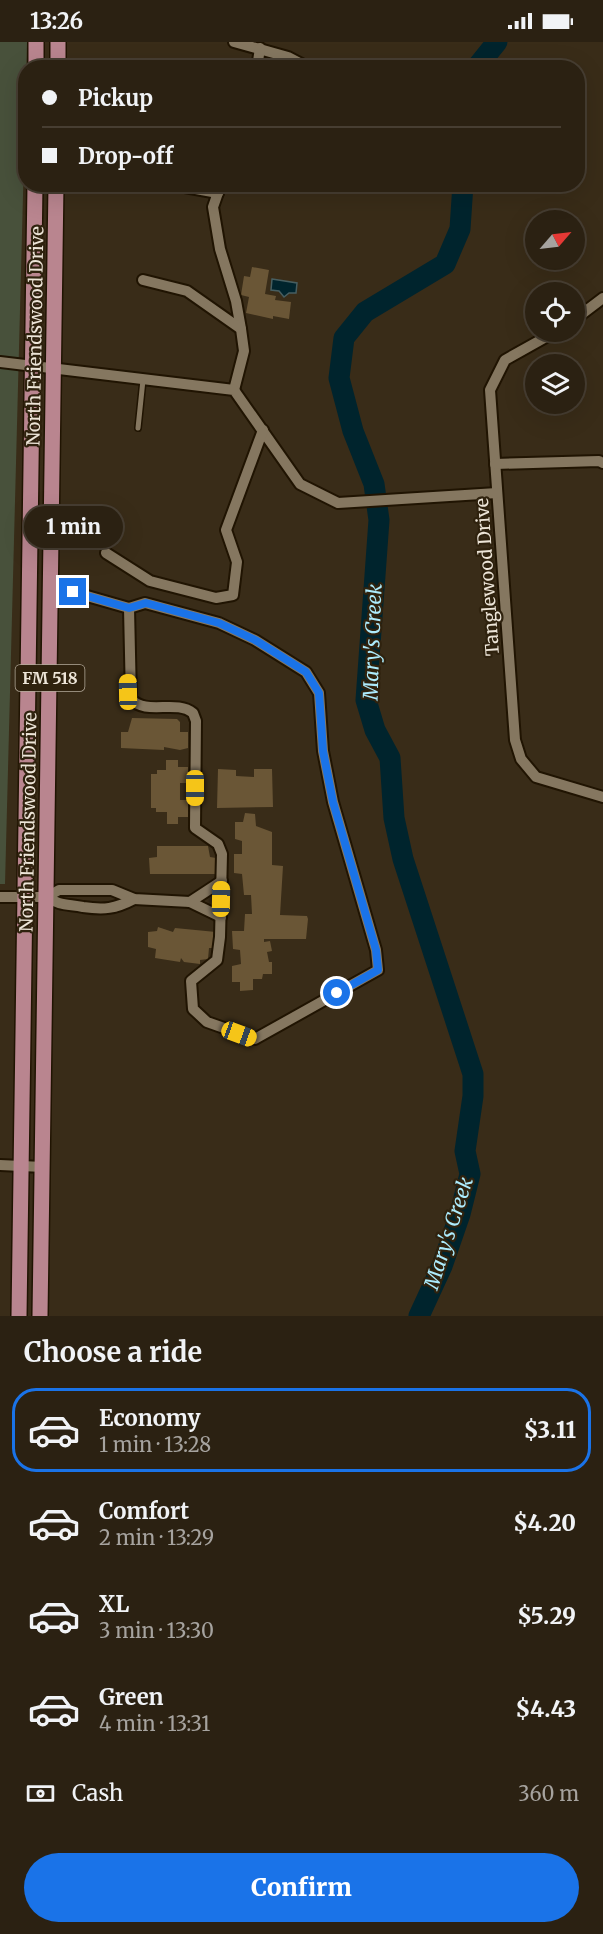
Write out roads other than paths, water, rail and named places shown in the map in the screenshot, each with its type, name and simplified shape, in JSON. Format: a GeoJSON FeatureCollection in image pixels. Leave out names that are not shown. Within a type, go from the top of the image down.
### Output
{"type":"FeatureCollection","features":[{"type":"Feature","properties":{"kind":"main road"},"geometry":{"type":"LineString","coordinates":[[36,42],[36,60]]}},
{"type":"Feature","properties":{"kind":"main road"},"geometry":{"type":"LineString","coordinates":[[58,42],[58,60]]}},
{"type":"Feature","properties":{"kind":"main road","name":"North Friendswood Drive"},"geometry":{"type":"LineString","coordinates":[[19,1316],[35,192]]}},
{"type":"Feature","properties":{"kind":"main road","name":"North Friendswood Drive"},"geometry":{"type":"LineString","coordinates":[[40,1316],[56,192]]}},
{"type":"Feature","properties":{"kind":"street"},"geometry":{"type":"LineString","coordinates":[[234,42],[260,48],[289,60]]}},
{"type":"Feature","properties":{"kind":"street"},"geometry":{"type":"LineString","coordinates":[[258,60],[260,48]]}},
{"type":"Feature","properties":{"kind":"street"},"geometry":{"type":"LineString","coordinates":[[219,192],[213,207],[220,249],[236,301],[244,351],[234,390]]}},
{"type":"Feature","properties":{"kind":"street"},"geometry":{"type":"LineString","coordinates":[[143,280],[187,291],[241,329]]}},
{"type":"Feature","properties":{"kind":"street"},"geometry":{"type":"LineString","coordinates":[[585,312],[603,298]]}},
{"type":"Feature","properties":{"kind":"street","name":"Tanglewood Drive"},"geometry":{"type":"LineString","coordinates":[[537,342],[505,360],[490,390],[515,740],[521,759],[536,777],[603,797]]}},
{"type":"Feature","properties":{"kind":"street"},"geometry":{"type":"LineString","coordinates":[[0,362],[234,390],[300,484],[338,503],[497,494]]}},
{"type":"Feature","properties":{"kind":"street"},"geometry":{"type":"LineString","coordinates":[[106,553],[150,581],[216,598],[233,595],[237,562],[226,530],[263,430]]}},
{"type":"Feature","properties":{"kind":"street"},"geometry":{"type":"LineString","coordinates":[[495,464],[599,461],[603,463]]}},
{"type":"Feature","properties":{"kind":"street"},"geometry":{"type":"LineString","coordinates":[[51,590],[73,592],[129,608],[146,603],[219,623],[255,640],[306,672],[319,693],[323,751],[333,802],[376,950],[378,970],[255,1039],[207,1022],[193,1009],[191,981],[217,960],[221,917],[222,854],[218,844],[195,828],[196,721],[187,708],[142,706],[131,699],[129,608]]}},
{"type":"Feature","properties":{"kind":"street"},"geometry":{"type":"LineString","coordinates":[[190,902],[222,881]]}},
{"type":"Feature","properties":{"kind":"street"},"geometry":{"type":"LineString","coordinates":[[0,897],[47,897],[59,890],[112,890],[134,899],[190,902],[221,917]]}},
{"type":"Feature","properties":{"kind":"street"},"geometry":{"type":"LineString","coordinates":[[47,897],[58,904],[96,910],[110,910],[134,899]]}},
{"type":"Feature","properties":{"kind":"street"},"geometry":{"type":"LineString","coordinates":[[0,1165],[43,1167]]}},
{"type":"Feature","properties":{"kind":"lane"},"geometry":{"type":"LineString","coordinates":[[138,428],[143,380]]}},
{"type":"Feature","properties":{"kind":"water"},"geometry":{"type":"Polygon","coordinates":[[[272,279],[297,283],[296,293],[289,293],[284,297],[279,291],[271,290],[272,279]]]}},
{"type":"Feature","properties":{"kind":"waterway","name":"Mary's Creek"},"geometry":{"type":"LineString","coordinates":[[482,60],[497,42]]}},
{"type":"Feature","properties":{"kind":"waterway","name":"Mary's Creek"},"geometry":{"type":"LineString","coordinates":[[419,1316],[442,1266],[460,1214],[470,1174],[465,1151],[473,1096],[473,1074],[403,859],[394,818],[390,758],[375,730],[366,700],[379,520],[374,484],[353,431],[339,378],[344,338],[365,312],[445,264],[460,229],[462,192]]}}]}
